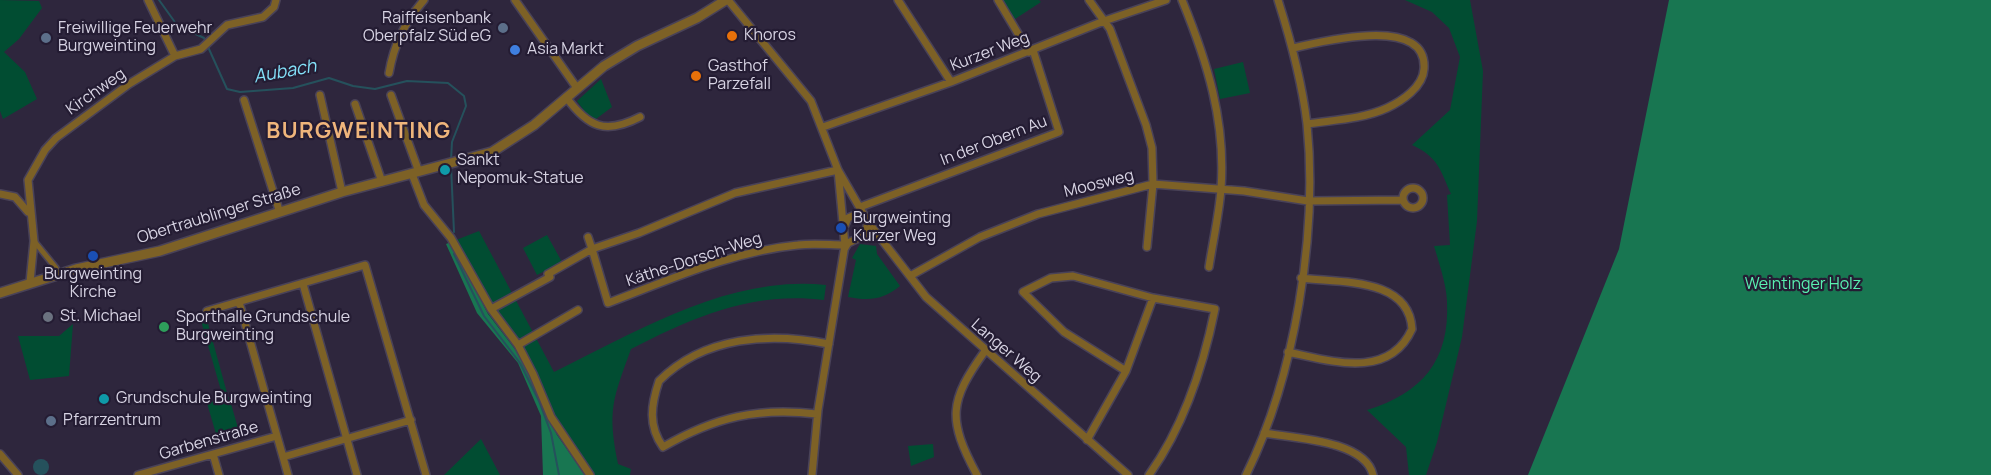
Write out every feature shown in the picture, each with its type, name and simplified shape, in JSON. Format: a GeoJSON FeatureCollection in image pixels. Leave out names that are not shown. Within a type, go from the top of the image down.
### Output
{"type":"FeatureCollection","features":[{"type":"Feature","properties":{"kind":"street"},"geometry":{"type":"LineString","coordinates":[[148,0],[175,56]]}},
{"type":"Feature","properties":{"kind":"street","name":"Kirchweg"},"geometry":{"type":"LineString","coordinates":[[30,282],[34,241],[28,180],[45,150],[56,138],[103,102],[175,56],[201,49],[227,25],[263,17],[274,7],[276,0]]}},
{"type":"Feature","properties":{"kind":"street"},"geometry":{"type":"LineString","coordinates":[[388,73],[399,38],[408,19],[424,0]]}},
{"type":"Feature","properties":{"kind":"street"},"geometry":{"type":"LineString","coordinates":[[515,0],[577,88]]}},
{"type":"Feature","properties":{"kind":"street","name":"Obertraublinger Straße"},"geometry":{"type":"LineString","coordinates":[[0,293],[30,282],[160,250],[279,210],[342,192],[476,158],[505,146],[534,125],[604,66],[637,46],[697,18],[727,0]]}},
{"type":"Feature","properties":{"kind":"street","name":"Langer Weg"},"geometry":{"type":"LineString","coordinates":[[727,0],[803,89],[823,127],[838,170],[867,221],[926,297],[1128,475]]}},
{"type":"Feature","properties":{"kind":"street"},"geometry":{"type":"LineString","coordinates":[[898,0],[951,82]]}},
{"type":"Feature","properties":{"kind":"street","name":"In der Obern Au"},"geometry":{"type":"LineString","coordinates":[[860,207],[1059,132],[1031,51],[998,0]]}},
{"type":"Feature","properties":{"kind":"street"},"geometry":{"type":"LineString","coordinates":[[1089,0],[1110,28],[1146,125],[1152,148],[1153,184],[1147,247]]}},
{"type":"Feature","properties":{"kind":"street","name":"Kurzer Weg"},"geometry":{"type":"LineString","coordinates":[[823,127],[951,82],[1104,21],[1166,0]]}},
{"type":"Feature","properties":{"kind":"street"},"geometry":{"type":"LineString","coordinates":[[1182,0],[1200,45],[1217,104],[1221,189],[1209,267]]}},
{"type":"Feature","properties":{"kind":"street"},"geometry":{"type":"LineString","coordinates":[[1246,475],[1264,433],[1288,352],[1301,278],[1308,201],[1307,124],[1293,48],[1278,0]]}},
{"type":"Feature","properties":{"kind":"street"},"geometry":{"type":"LineString","coordinates":[[1293,48],[1345,37],[1375,35],[1406,41],[1421,52],[1424,61],[1423,77],[1405,98],[1386,108],[1307,124]]}},
{"type":"Feature","properties":{"kind":"street"},"geometry":{"type":"LineString","coordinates":[[320,95],[342,192]]}},
{"type":"Feature","properties":{"kind":"street"},"geometry":{"type":"LineString","coordinates":[[391,95],[424,205],[451,238],[491,309],[518,345],[551,417],[590,475]]}},
{"type":"Feature","properties":{"kind":"street"},"geometry":{"type":"LineString","coordinates":[[566,97],[580,117],[590,122],[618,128],[640,117]]}},
{"type":"Feature","properties":{"kind":"street"},"geometry":{"type":"LineString","coordinates":[[244,100],[279,210]]}},
{"type":"Feature","properties":{"kind":"street"},"geometry":{"type":"LineString","coordinates":[[356,104],[382,182]]}},
{"type":"Feature","properties":{"kind":"street"},"geometry":{"type":"LineString","coordinates":[[491,309],[550,278],[548,274],[592,249],[735,192],[838,170],[845,226],[845,247],[817,414],[812,475]]}},
{"type":"Feature","properties":{"kind":"street","name":"Moosweg"},"geometry":{"type":"LineString","coordinates":[[910,276],[980,237],[1038,214],[1153,184],[1221,189],[1308,201],[1403,200]]}},
{"type":"Feature","properties":{"kind":"street"},"geometry":{"type":"LineString","coordinates":[[0,194],[15,197],[23,204],[31,217]]}},
{"type":"Feature","properties":{"kind":"street"},"geometry":{"type":"LineString","coordinates":[[856,238],[848,235],[845,226],[848,219],[855,215],[867,221],[865,235]]}},
{"type":"Feature","properties":{"kind":"street"},"geometry":{"type":"LineString","coordinates":[[845,247],[856,238],[865,235],[879,236]]}},
{"type":"Feature","properties":{"kind":"street"},"geometry":{"type":"LineString","coordinates":[[588,237],[592,249]]}},
{"type":"Feature","properties":{"kind":"street"},"geometry":{"type":"LineString","coordinates":[[34,241],[56,268]]}},
{"type":"Feature","properties":{"kind":"street","name":"Käthe-Dorsch-Weg"},"geometry":{"type":"LineString","coordinates":[[592,249],[608,303],[702,268],[755,253],[801,244],[845,247]]}},
{"type":"Feature","properties":{"kind":"street"},"geometry":{"type":"LineString","coordinates":[[207,311],[365,265],[426,475]]}},
{"type":"Feature","properties":{"kind":"street"},"geometry":{"type":"LineString","coordinates":[[1126,371],[1064,332],[1023,292],[1051,278],[1072,276],[1153,298],[1215,309],[1201,366],[1184,413],[1166,451],[1149,475]]}},
{"type":"Feature","properties":{"kind":"street"},"geometry":{"type":"LineString","coordinates":[[1288,352],[1350,364],[1367,364],[1383,359],[1398,350],[1412,329],[1407,307],[1389,291],[1301,278]]}},
{"type":"Feature","properties":{"kind":"street"},"geometry":{"type":"LineString","coordinates":[[303,284],[357,475]]}},
{"type":"Feature","properties":{"kind":"street"},"geometry":{"type":"LineString","coordinates":[[1087,440],[1126,371],[1153,298]]}},
{"type":"Feature","properties":{"kind":"street"},"geometry":{"type":"LineString","coordinates":[[239,302],[277,436]]}},
{"type":"Feature","properties":{"kind":"street"},"geometry":{"type":"LineString","coordinates":[[518,345],[578,310]]}},
{"type":"Feature","properties":{"kind":"street"},"geometry":{"type":"LineString","coordinates":[[817,414],[787,410],[755,412],[697,429],[663,447],[652,425],[658,381],[687,360],[705,351],[740,339],[757,337],[830,344]]}},
{"type":"Feature","properties":{"kind":"street"},"geometry":{"type":"LineString","coordinates":[[977,475],[961,440],[957,405],[963,382],[985,351]]}},
{"type":"Feature","properties":{"kind":"street"},"geometry":{"type":"LineString","coordinates":[[283,457],[411,420]]}},
{"type":"Feature","properties":{"kind":"street"},"geometry":{"type":"LineString","coordinates":[[1264,433],[1347,448],[1368,464],[1373,475]]}},
{"type":"Feature","properties":{"kind":"street","name":"Garbenstraße"},"geometry":{"type":"LineString","coordinates":[[138,475],[277,436],[288,475]]}},
{"type":"Feature","properties":{"kind":"street"},"geometry":{"type":"LineString","coordinates":[[0,454],[18,475]]}},
{"type":"Feature","properties":{"kind":"street"},"geometry":{"type":"LineString","coordinates":[[213,454],[219,475]]}},
{"type":"Feature","properties":{"kind":"green space"},"geometry":{"type":"Polygon","coordinates":[[[0,0],[39,1],[42,8],[19,39],[4,52],[25,72],[37,99],[3,119],[0,111],[0,0]]]}},
{"type":"Feature","properties":{"kind":"green space"},"geometry":{"type":"Polygon","coordinates":[[[1002,0],[1039,0],[1041,2],[1015,19],[1002,0]]]}},
{"type":"Feature","properties":{"kind":"green space"},"geometry":{"type":"Polygon","coordinates":[[[1405,0],[1470,0],[1483,71],[1477,221],[1462,337],[1437,442],[1426,475],[1409,475],[1406,447],[1367,410],[1403,394],[1429,372],[1444,341],[1447,322],[1445,287],[1434,246],[1450,245],[1447,195],[1451,194],[1433,159],[1412,145],[1450,110],[1460,57],[1449,28],[1432,12],[1405,0]]]}},
{"type":"Feature","properties":{"kind":"green space","name":"Weintinger Holz"},"geometry":{"type":"Polygon","coordinates":[[[1669,0],[1991,0],[1991,475],[1528,475],[1619,249],[1669,0]]]}},
{"type":"Feature","properties":{"kind":"green space"},"geometry":{"type":"Polygon","coordinates":[[[1243,62],[1250,93],[1220,99],[1214,69],[1243,62]]]}},
{"type":"Feature","properties":{"kind":"green space"},"geometry":{"type":"Polygon","coordinates":[[[601,79],[612,107],[596,119],[588,116],[577,101],[601,79]]]}},
{"type":"Feature","properties":{"kind":"green space"},"geometry":{"type":"Polygon","coordinates":[[[479,231],[554,372],[651,324],[719,297],[790,284],[826,285],[824,300],[773,299],[724,309],[677,327],[631,349],[616,393],[613,417],[618,464],[631,469],[630,475],[565,475],[557,435],[524,361],[488,314],[451,242],[479,231]]]}},
{"type":"Feature","properties":{"kind":"green space"},"geometry":{"type":"Polygon","coordinates":[[[547,235],[562,262],[537,275],[523,248],[547,235]]]}},
{"type":"Feature","properties":{"kind":"green space"},"geometry":{"type":"Polygon","coordinates":[[[451,242],[488,314],[524,361],[557,435],[585,475],[543,475],[541,416],[518,363],[477,313],[446,244],[451,242]]]}},
{"type":"Feature","properties":{"kind":"green space"},"geometry":{"type":"Polygon","coordinates":[[[860,244],[876,246],[877,254],[900,286],[882,297],[863,299],[848,297],[856,260],[852,258],[860,244]]]}},
{"type":"Feature","properties":{"kind":"green space"},"geometry":{"type":"Polygon","coordinates":[[[207,320],[227,393],[222,394],[201,321],[207,320]]]}},
{"type":"Feature","properties":{"kind":"green space"},"geometry":{"type":"Polygon","coordinates":[[[73,324],[69,376],[30,380],[18,336],[59,336],[73,324]]]}},
{"type":"Feature","properties":{"kind":"green space"},"geometry":{"type":"Polygon","coordinates":[[[229,397],[238,428],[216,434],[207,403],[229,397]]]}},
{"type":"Feature","properties":{"kind":"green space"},"geometry":{"type":"Polygon","coordinates":[[[481,439],[500,475],[444,475],[481,439]]]}},
{"type":"Feature","properties":{"kind":"green space"},"geometry":{"type":"Polygon","coordinates":[[[933,444],[934,457],[911,466],[908,446],[933,444]]]}},
{"type":"Feature","properties":{"kind":"shaded area"},"geometry":{"type":"Polygon","coordinates":[[[41,459],[49,467],[41,475],[33,467],[41,459]]]}},
{"type":"Feature","properties":{"kind":"waterway","name":"Aubach"},"geometry":{"type":"LineString","coordinates":[[159,0],[177,25],[204,38],[227,89],[240,92],[293,88],[329,78],[353,86],[375,89],[407,81],[448,83],[464,96],[466,106],[452,142],[451,160]]}},
{"type":"Feature","properties":{"kind":"waterway","name":"Aubach"},"geometry":{"type":"LineString","coordinates":[[451,166],[454,232]]}},
{"type":"Feature","properties":{"kind":"waterway","name":"Aubach"},"geometry":{"type":"LineString","coordinates":[[454,254],[484,316],[520,363],[539,401],[551,433],[559,475]]}},
{"type":"Feature","properties":{"kind":"place","name":"Raiffeisenbank Oberpfalz Süd eG"},"geometry":{"type":"Point","coordinates":[503,28]}},
{"type":"Feature","properties":{"kind":"place","name":"Khoros"},"geometry":{"type":"Point","coordinates":[732,36]}},
{"type":"Feature","properties":{"kind":"place","name":"Freiwillige Feuerwehr Burgweinting"},"geometry":{"type":"Point","coordinates":[46,38]}},
{"type":"Feature","properties":{"kind":"place","name":"Asia Markt"},"geometry":{"type":"Point","coordinates":[515,50]}},
{"type":"Feature","properties":{"kind":"place","name":"Gasthof Parzefall"},"geometry":{"type":"Point","coordinates":[696,76]}},
{"type":"Feature","properties":{"kind":"place","name":"Sankt Nepomuk-Statue"},"geometry":{"type":"Point","coordinates":[445,170]}},
{"type":"Feature","properties":{"kind":"place","name":"Burgweinting Kurzer Weg"},"geometry":{"type":"Point","coordinates":[841,228]}},
{"type":"Feature","properties":{"kind":"place","name":"Burgweinting Kirche"},"geometry":{"type":"Point","coordinates":[93,256]}},
{"type":"Feature","properties":{"kind":"place","name":"St. Michael"},"geometry":{"type":"Point","coordinates":[48,317]}},
{"type":"Feature","properties":{"kind":"place","name":"Sporthalle Grundschule Burgweinting"},"geometry":{"type":"Point","coordinates":[164,327]}},
{"type":"Feature","properties":{"kind":"place","name":"Grundschule Burgweinting"},"geometry":{"type":"Point","coordinates":[104,399]}},
{"type":"Feature","properties":{"kind":"place","name":"Pfarrzentrum"},"geometry":{"type":"Point","coordinates":[51,421]}},
{"type":"Feature","properties":{"kind":"district","name":"BURGWEINTING"},"geometry":{"type":"Point","coordinates":[359,132]}}]}
